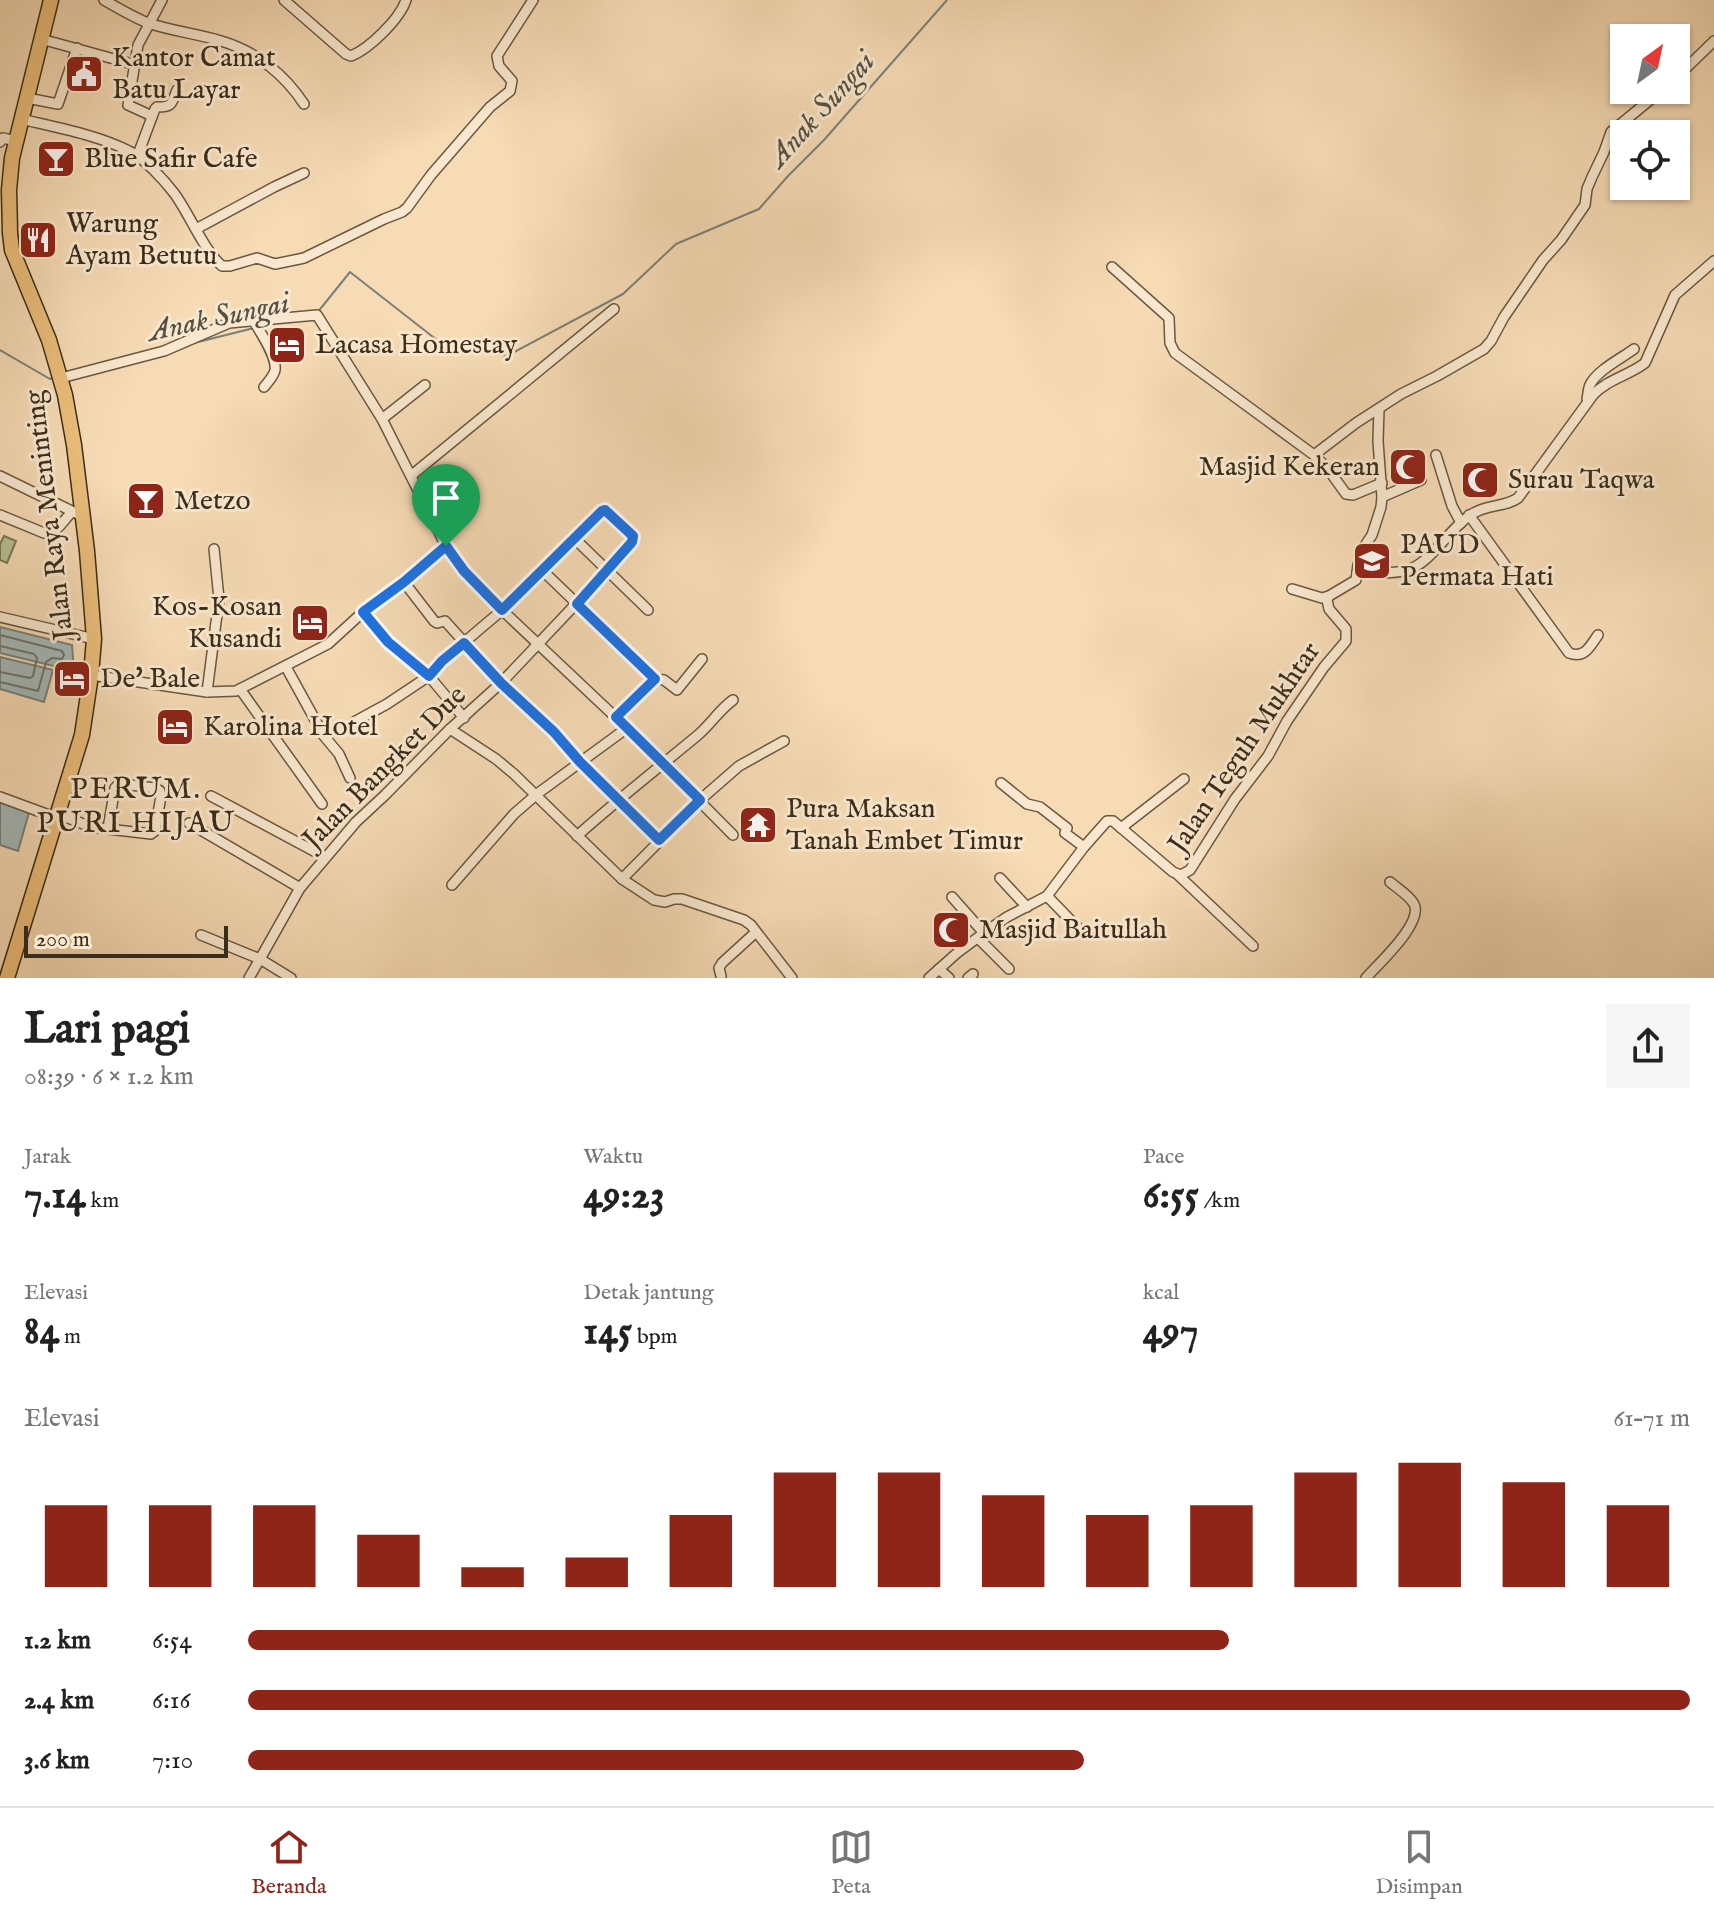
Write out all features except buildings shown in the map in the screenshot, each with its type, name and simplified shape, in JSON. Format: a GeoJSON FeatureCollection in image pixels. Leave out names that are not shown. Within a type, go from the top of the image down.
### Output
{"type":"FeatureCollection","features":[{"type":"Feature","properties":{"kind":"highway","name":"Jalan Raya Meninting"},"geometry":{"type":"LineString","coordinates":[[7,978],[82,735],[94,639],[87,551],[77,514],[74,445],[59,374],[12,250],[10,183],[16,141],[51,0]]}},
{"type":"Feature","properties":{"kind":"street"},"geometry":{"type":"LineString","coordinates":[[104,0],[149,23],[224,42],[253,56],[286,80],[304,104]]}},
{"type":"Feature","properties":{"kind":"street"},"geometry":{"type":"LineString","coordinates":[[152,116],[128,105],[138,45],[162,0]]}},
{"type":"Feature","properties":{"kind":"street"},"geometry":{"type":"LineString","coordinates":[[284,0],[351,56],[386,29],[403,9],[406,0]]}},
{"type":"Feature","properties":{"kind":"street"},"geometry":{"type":"LineString","coordinates":[[21,119],[117,146],[137,157],[174,193],[212,256],[224,267],[257,258],[275,264],[304,258],[407,208],[490,107],[510,91],[512,81],[499,66],[497,56],[533,0]]}},
{"type":"Feature","properties":{"kind":"street"},"geometry":{"type":"LineString","coordinates":[[41,39],[136,65]]}},
{"type":"Feature","properties":{"kind":"street"},"geometry":{"type":"LineString","coordinates":[[1690,64],[1714,41]]}},
{"type":"Feature","properties":{"kind":"street"},"geometry":{"type":"LineString","coordinates":[[27,98],[58,104],[77,48]]}},
{"type":"Feature","properties":{"kind":"street"},"geometry":{"type":"LineString","coordinates":[[137,157],[157,107],[170,106],[177,90]]}},
{"type":"Feature","properties":{"kind":"street"},"geometry":{"type":"LineString","coordinates":[[1314,455],[1401,394],[1484,349],[1543,260],[1585,205],[1587,189],[1611,132],[1645,104]]}},
{"type":"Feature","properties":{"kind":"street"},"geometry":{"type":"LineString","coordinates":[[0,142],[3,138],[16,141]]}},
{"type":"Feature","properties":{"kind":"street"},"geometry":{"type":"LineString","coordinates":[[196,229],[304,173]]}},
{"type":"Feature","properties":{"kind":"street"},"geometry":{"type":"LineString","coordinates":[[1292,589],[1322,598],[1356,576],[1415,567],[1469,515],[1486,506],[1509,504],[1522,494],[1601,386],[1645,363],[1675,295],[1714,261]]}},
{"type":"Feature","properties":{"kind":"street"},"geometry":{"type":"LineString","coordinates":[[1112,267],[1169,318],[1171,345],[1175,353],[1314,455],[1349,495],[1382,483]]}},
{"type":"Feature","properties":{"kind":"street"},"geometry":{"type":"LineString","coordinates":[[412,475],[614,309]]}},
{"type":"Feature","properties":{"kind":"street"},"geometry":{"type":"LineString","coordinates":[[59,374],[169,350],[229,323],[255,325],[316,315],[382,419],[446,546],[464,571],[733,835]]}},
{"type":"Feature","properties":{"kind":"street"},"geometry":{"type":"LineString","coordinates":[[255,325],[275,364],[274,374],[264,387]]}},
{"type":"Feature","properties":{"kind":"street"},"geometry":{"type":"LineString","coordinates":[[1587,403],[1594,379],[1634,349]]}},
{"type":"Feature","properties":{"kind":"street"},"geometry":{"type":"LineString","coordinates":[[382,419],[425,385]]}},
{"type":"Feature","properties":{"kind":"street"},"geometry":{"type":"LineString","coordinates":[[1356,576],[1375,527],[1382,497],[1379,409]]}},
{"type":"Feature","properties":{"kind":"street"},"geometry":{"type":"LineString","coordinates":[[1436,455],[1452,506],[1461,523]]}},
{"type":"Feature","properties":{"kind":"street"},"geometry":{"type":"LineString","coordinates":[[0,515],[50,533],[77,514],[3,479]]}},
{"type":"Feature","properties":{"kind":"street"},"geometry":{"type":"LineString","coordinates":[[1382,497],[1421,480]]}},
{"type":"Feature","properties":{"kind":"street","name":"Jalan Bangket Due"},"geometry":{"type":"LineString","coordinates":[[249,978],[300,888],[325,857],[356,822],[501,683],[577,604],[626,551],[633,536],[605,510],[574,538]]}},
{"type":"Feature","properties":{"kind":"street"},"geometry":{"type":"LineString","coordinates":[[1469,515],[1569,653],[1582,654],[1598,635]]}},
{"type":"Feature","properties":{"kind":"street"},"geometry":{"type":"LineString","coordinates":[[354,722],[429,676],[442,661],[502,610],[574,538],[648,610]]}},
{"type":"Feature","properties":{"kind":"street"},"geometry":{"type":"LineString","coordinates":[[91,675],[207,692],[240,689],[336,639],[363,612],[446,546]]}},
{"type":"Feature","properties":{"kind":"street"},"geometry":{"type":"LineString","coordinates":[[207,692],[219,599],[214,549]]}},
{"type":"Feature","properties":{"kind":"street"},"geometry":{"type":"LineString","coordinates":[[542,570],[655,679],[664,680],[677,690],[702,659]]}},
{"type":"Feature","properties":{"kind":"street"},"geometry":{"type":"LineString","coordinates":[[404,582],[434,621],[445,621],[501,683],[554,732],[659,840]]}},
{"type":"Feature","properties":{"kind":"street","name":"Jalan Teguh Mukhtar"},"geometry":{"type":"LineString","coordinates":[[1121,828],[1177,874],[1190,870],[1235,799],[1268,756],[1287,721],[1344,643],[1346,632],[1327,604],[1329,596]]}},
{"type":"Feature","properties":{"kind":"street"},"geometry":{"type":"LineString","coordinates":[[363,612],[388,642],[429,676],[464,718]]}},
{"type":"Feature","properties":{"kind":"street"},"geometry":{"type":"LineString","coordinates":[[0,617],[94,639]]}},
{"type":"Feature","properties":{"kind":"street"},"geometry":{"type":"LineString","coordinates":[[286,667],[324,736],[339,754],[350,778]]}},
{"type":"Feature","properties":{"kind":"street"},"geometry":{"type":"LineString","coordinates":[[616,717],[655,679]]}},
{"type":"Feature","properties":{"kind":"street"},"geometry":{"type":"LineString","coordinates":[[240,689],[322,804]]}},
{"type":"Feature","properties":{"kind":"street"},"geometry":{"type":"LineString","coordinates":[[577,836],[701,732],[733,700]]}},
{"type":"Feature","properties":{"kind":"street"},"geometry":{"type":"LineString","coordinates":[[452,885],[514,814],[627,728]]}},
{"type":"Feature","properties":{"kind":"street"},"geometry":{"type":"LineString","coordinates":[[450,729],[496,759],[537,794],[622,879],[654,900],[682,899],[748,922],[792,978]]}},
{"type":"Feature","properties":{"kind":"street"},"geometry":{"type":"LineString","coordinates":[[622,879],[700,800],[739,766],[784,741]]}},
{"type":"Feature","properties":{"kind":"street"},"geometry":{"type":"LineString","coordinates":[[929,978],[981,935],[1047,896],[1107,821],[1113,821],[1121,828],[1184,779]]}},
{"type":"Feature","properties":{"kind":"street"},"geometry":{"type":"LineString","coordinates":[[1001,783],[1027,804],[1040,807],[1067,828],[1065,833],[1084,847]]}},
{"type":"Feature","properties":{"kind":"street"},"geometry":{"type":"LineString","coordinates":[[0,797],[91,827],[149,835],[154,833],[160,791],[118,785],[108,828]]}},
{"type":"Feature","properties":{"kind":"street"},"geometry":{"type":"LineString","coordinates":[[211,796],[325,857]]}},
{"type":"Feature","properties":{"kind":"street"},"geometry":{"type":"LineString","coordinates":[[189,823],[300,888]]}},
{"type":"Feature","properties":{"kind":"street"},"geometry":{"type":"LineString","coordinates":[[1177,874],[1253,946]]}},
{"type":"Feature","properties":{"kind":"street"},"geometry":{"type":"LineString","coordinates":[[1000,878],[1027,907]]}},
{"type":"Feature","properties":{"kind":"street"},"geometry":{"type":"LineString","coordinates":[[1366,978],[1403,937],[1416,910],[1413,902],[1390,882]]}},
{"type":"Feature","properties":{"kind":"street"},"geometry":{"type":"LineString","coordinates":[[1047,896],[1081,931]]}},
{"type":"Feature","properties":{"kind":"street"},"geometry":{"type":"LineString","coordinates":[[952,897],[1009,969]]}},
{"type":"Feature","properties":{"kind":"street"},"geometry":{"type":"LineString","coordinates":[[721,976],[719,968],[722,963],[756,932]]}},
{"type":"Feature","properties":{"kind":"street"},"geometry":{"type":"LineString","coordinates":[[201,935],[260,959],[291,978]]}},
{"type":"Feature","properties":{"kind":"street"},"geometry":{"type":"LineString","coordinates":[[939,969],[949,978]]}},
{"type":"Feature","properties":{"kind":"green space"},"geometry":{"type":"Polygon","coordinates":[[[4,536],[16,541],[7,563],[0,560],[0,544],[4,536]]]}},
{"type":"Feature","properties":{"kind":"water"},"geometry":{"type":"Polygon","coordinates":[[[0,627],[72,645],[74,671],[0,653],[0,627]]]}},
{"type":"Feature","properties":{"kind":"water"},"geometry":{"type":"Polygon","coordinates":[[[0,657],[53,670],[44,702],[0,689],[0,657]]]}},
{"type":"Feature","properties":{"kind":"water"},"geometry":{"type":"Polygon","coordinates":[[[0,797],[30,809],[18,851],[0,845],[0,797]]]}},
{"type":"Feature","properties":{"kind":"waterway","name":"Anak Sungai"},"geometry":{"type":"LineString","coordinates":[[317,313],[350,272],[442,344],[507,356],[623,294],[676,244],[759,209],[947,0]]}},
{"type":"Feature","properties":{"kind":"waterway","name":"Anak Sungai"},"geometry":{"type":"LineString","coordinates":[[190,344],[254,328]]}},
{"type":"Feature","properties":{"kind":"waterway","name":"Anak Sungai"},"geometry":{"type":"LineString","coordinates":[[0,350],[53,378]]}},
{"type":"Feature","properties":{"kind":"place","name":"Kantor Camat Batu Layar"},"geometry":{"type":"Point","coordinates":[84,74]}},
{"type":"Feature","properties":{"kind":"place","name":"Blue Safir Cafe"},"geometry":{"type":"Point","coordinates":[56,159]}},
{"type":"Feature","properties":{"kind":"place","name":"Warung Ayam Betutu"},"geometry":{"type":"Point","coordinates":[38,240]}},
{"type":"Feature","properties":{"kind":"place","name":"Lacasa Homestay"},"geometry":{"type":"Point","coordinates":[287,345]}},
{"type":"Feature","properties":{"kind":"place","name":"Masjid Kekeran"},"geometry":{"type":"Point","coordinates":[1408,467]}},
{"type":"Feature","properties":{"kind":"place","name":"Surau Taqwa"},"geometry":{"type":"Point","coordinates":[1480,480]}},
{"type":"Feature","properties":{"kind":"place","name":"Metzo"},"geometry":{"type":"Point","coordinates":[146,501]}},
{"type":"Feature","properties":{"kind":"place","name":"PAUD Permata Hati"},"geometry":{"type":"Point","coordinates":[1372,561]}},
{"type":"Feature","properties":{"kind":"place","name":"Kos-Kosan Kusandi"},"geometry":{"type":"Point","coordinates":[310,623]}},
{"type":"Feature","properties":{"kind":"place","name":"De' Bale"},"geometry":{"type":"Point","coordinates":[72,679]}},
{"type":"Feature","properties":{"kind":"place","name":"Karolina Hotel"},"geometry":{"type":"Point","coordinates":[175,727]}},
{"type":"Feature","properties":{"kind":"place","name":"Pura Maksan Tanah Embet Timur"},"geometry":{"type":"Point","coordinates":[758,825]}},
{"type":"Feature","properties":{"kind":"place","name":"Masjid Baitullah"},"geometry":{"type":"Point","coordinates":[951,930]}},
{"type":"Feature","properties":{"kind":"district","name":"PERUM. PURI HIJAU"},"geometry":{"type":"Point","coordinates":[136,807]}},
{"type":"Feature","properties":{"kind":"route"},"geometry":{"type":"LineString","coordinates":[[602,511],[608,511],[633,536],[631,545],[577,604],[655,679],[616,717],[700,800],[659,840],[464,643],[429,676],[388,642],[363,612],[446,546],[464,571],[502,610],[602,511]]}}]}
